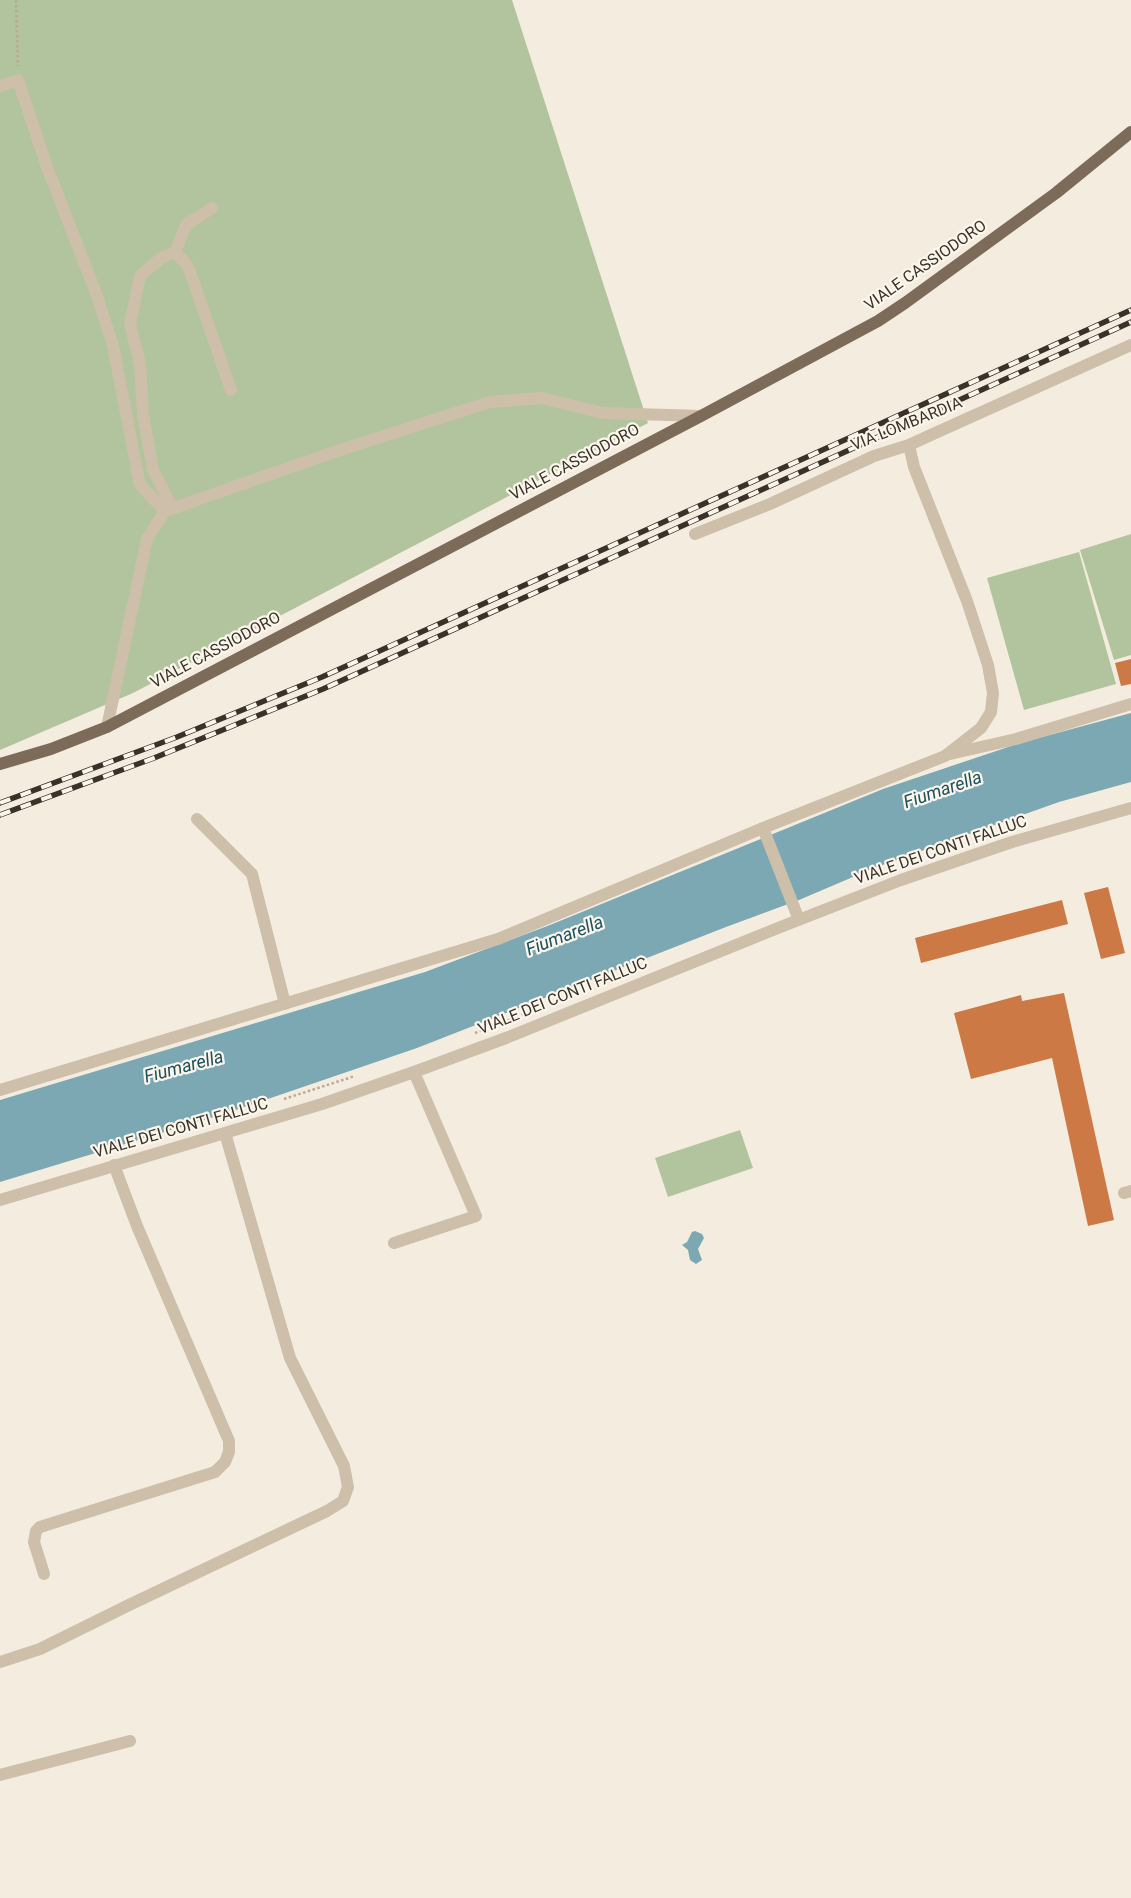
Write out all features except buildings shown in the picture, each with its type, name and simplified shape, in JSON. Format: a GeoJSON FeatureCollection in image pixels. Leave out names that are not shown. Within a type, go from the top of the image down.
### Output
{"type":"FeatureCollection","features":[{"type":"Feature","properties":{"kind":"main road","name":"VIALE CASSIODORO"},"geometry":{"type":"LineString","coordinates":[[0,764],[51,749],[107,727],[701,416],[878,321],[1056,193],[1131,132]]}},
{"type":"Feature","properties":{"kind":"street"},"geometry":{"type":"LineString","coordinates":[[0,86],[18,80],[47,167],[96,293],[113,346],[140,484],[169,509]]}},
{"type":"Feature","properties":{"kind":"street"},"geometry":{"type":"LineString","coordinates":[[169,509],[153,470],[143,415],[140,364],[130,324],[140,276],[162,258],[175,252],[186,224],[212,208]]}},
{"type":"Feature","properties":{"kind":"street"},"geometry":{"type":"LineString","coordinates":[[175,252],[188,266],[231,390]]}},
{"type":"Feature","properties":{"kind":"street","name":"VIA LOMBARDIA"},"geometry":{"type":"LineString","coordinates":[[695,534],[770,504],[874,456],[909,445],[1131,345]]}},
{"type":"Feature","properties":{"kind":"street"},"geometry":{"type":"LineString","coordinates":[[107,727],[147,539],[169,509],[340,450],[490,402],[542,398],[603,413],[701,416]]}},
{"type":"Feature","properties":{"kind":"street"},"geometry":{"type":"LineString","coordinates":[[909,445],[914,467],[967,602],[988,666],[993,693],[991,712],[981,728],[945,756]]}},
{"type":"Feature","properties":{"kind":"street"},"geometry":{"type":"LineString","coordinates":[[0,1090],[498,939],[945,756],[1016,739],[1131,704]]}},
{"type":"Feature","properties":{"kind":"street","name":"VIALE DEI CONTI FALLUC"},"geometry":{"type":"LineString","coordinates":[[0,1200],[322,1104],[506,1038],[901,880],[1012,842],[1131,808]]}},
{"type":"Feature","properties":{"kind":"street"},"geometry":{"type":"LineString","coordinates":[[196,819],[252,874],[285,1004]]}},
{"type":"Feature","properties":{"kind":"street"},"geometry":{"type":"LineString","coordinates":[[765,831],[798,920]]}},
{"type":"Feature","properties":{"kind":"street"},"geometry":{"type":"LineString","coordinates":[[394,1243],[476,1216],[414,1072]]}},
{"type":"Feature","properties":{"kind":"street"},"geometry":{"type":"LineString","coordinates":[[0,1662],[40,1649],[328,1511],[342,1501],[348,1487],[344,1466],[290,1358],[225,1133]]}},
{"type":"Feature","properties":{"kind":"street"},"geometry":{"type":"LineString","coordinates":[[44,1574],[34,1542],[36,1531],[40,1527],[215,1472],[225,1462],[229,1452],[229,1441],[137,1226],[114,1165]]}},
{"type":"Feature","properties":{"kind":"street"},"geometry":{"type":"LineString","coordinates":[[0,1775],[130,1741]]}},
{"type":"Feature","properties":{"kind":"path"},"geometry":{"type":"LineString","coordinates":[[16,0],[18,80]]}},
{"type":"Feature","properties":{"kind":"path"},"geometry":{"type":"LineString","coordinates":[[474,1033],[529,1012]]}},
{"type":"Feature","properties":{"kind":"path"},"geometry":{"type":"LineString","coordinates":[[279,1101],[363,1074]]}},
{"type":"Feature","properties":{"kind":"green space"},"geometry":{"type":"Polygon","coordinates":[[[0,0],[512,0],[648,423],[133,693],[0,750],[0,0]]]}},
{"type":"Feature","properties":{"kind":"green space"},"geometry":{"type":"Polygon","coordinates":[[[1131,534],[1131,655],[1114,660],[1080,550],[1131,534]]]}},
{"type":"Feature","properties":{"kind":"green space"},"geometry":{"type":"Polygon","coordinates":[[[1079,552],[1116,684],[1024,710],[987,578],[1079,552]]]}},
{"type":"Feature","properties":{"kind":"green space"},"geometry":{"type":"Polygon","coordinates":[[[740,1130],[753,1168],[668,1197],[655,1158],[740,1130]]]}},
{"type":"Feature","properties":{"kind":"water","name":"Fiumarella"},"geometry":{"type":"Polygon","coordinates":[[[1131,713],[1131,782],[1059,802],[874,868],[799,900],[417,1048],[224,1114],[0,1182],[0,1100],[425,972],[550,925],[883,789],[1020,743],[1131,713]]]}},
{"type":"Feature","properties":{"kind":"water"},"geometry":{"type":"Polygon","coordinates":[[[695,1231],[702,1234],[704,1238],[698,1249],[702,1260],[696,1264],[690,1260],[688,1250],[682,1245],[687,1242],[692,1232],[695,1231]]]}},
{"type":"Feature","properties":{"kind":"railway"},"geometry":{"type":"LineString","coordinates":[[0,803],[177,737],[322,677],[1131,310]]}},
{"type":"Feature","properties":{"kind":"railway"},"geometry":{"type":"LineString","coordinates":[[0,815],[154,758],[323,689],[1131,322]]}}]}
